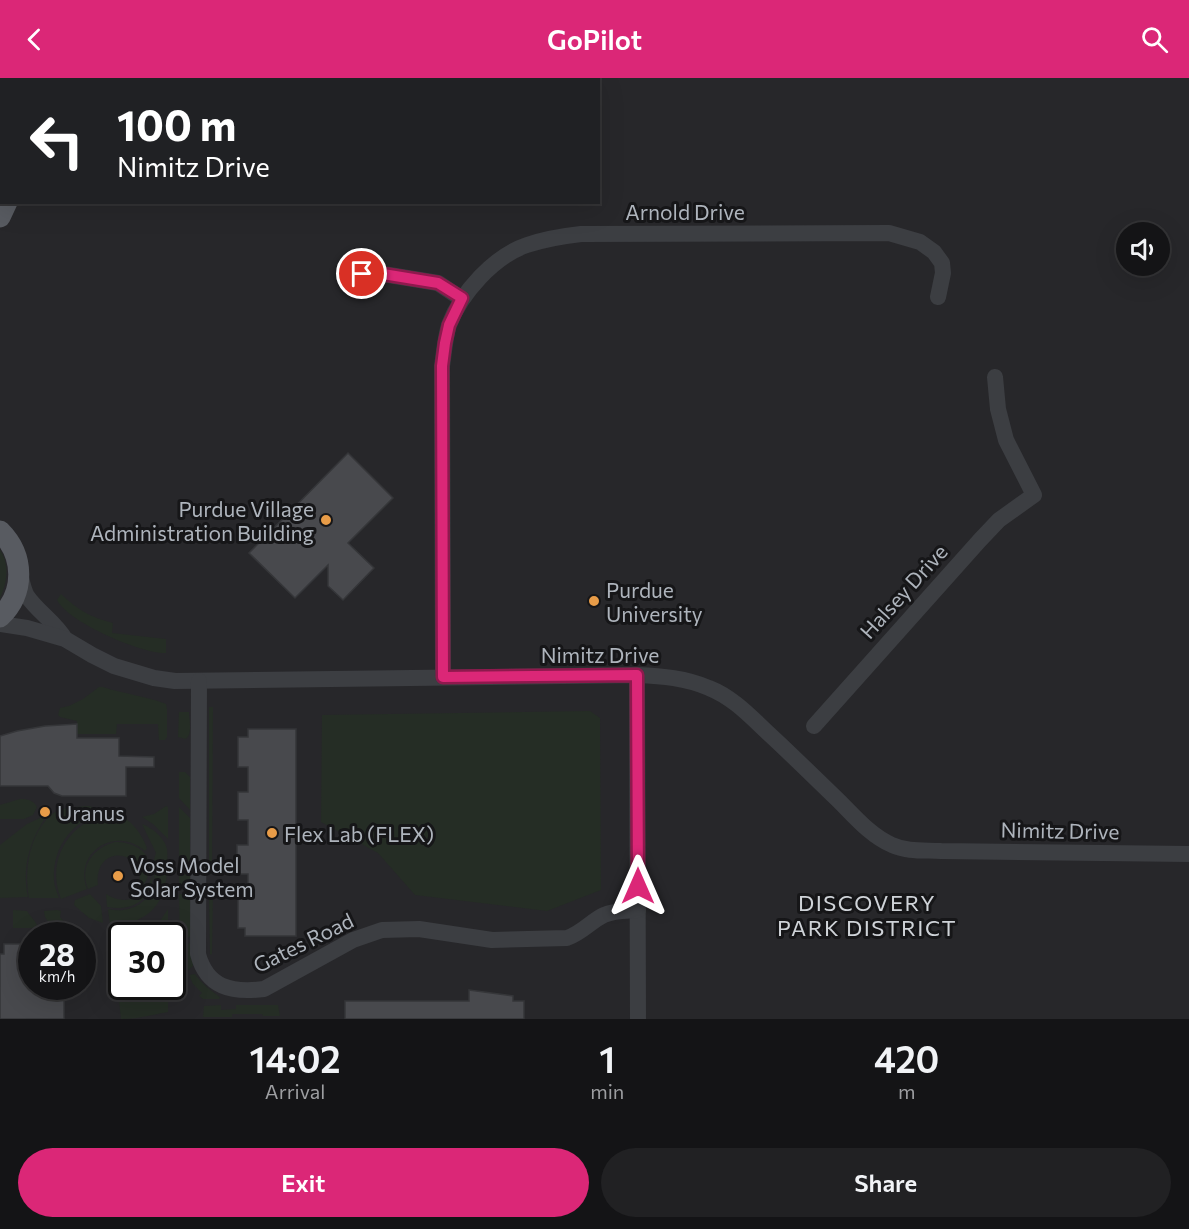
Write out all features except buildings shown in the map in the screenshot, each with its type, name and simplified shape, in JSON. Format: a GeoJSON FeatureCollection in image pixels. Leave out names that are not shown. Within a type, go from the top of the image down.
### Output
{"type":"FeatureCollection","features":[{"type":"Feature","properties":{"kind":"main road"},"geometry":{"type":"LineString","coordinates":[[0,218],[6,204]]}},
{"type":"Feature","properties":{"kind":"main road"},"geometry":{"type":"LineString","coordinates":[[0,531],[14,551],[20,572],[16,594],[0,617]]}},
{"type":"Feature","properties":{"kind":"street","name":"Arnold Drive"},"geometry":{"type":"LineString","coordinates":[[443,677],[442,366],[445,343],[449,325],[462,298],[484,273],[504,257],[525,245],[554,237],[581,234],[890,233],[920,242],[934,252],[942,263],[943,273],[938,297]]}},
{"type":"Feature","properties":{"kind":"street"},"geometry":{"type":"LineString","coordinates":[[362,274],[383,274],[438,283],[462,298]]}},
{"type":"Feature","properties":{"kind":"street","name":"Halsey Drive"},"geometry":{"type":"LineString","coordinates":[[814,726],[999,520],[1034,495],[1006,440],[998,410],[995,377]]}},
{"type":"Feature","properties":{"kind":"street","name":"Nimitz Drive"},"geometry":{"type":"LineString","coordinates":[[20,572],[27,595],[39,610],[60,629],[65,639]]}},
{"type":"Feature","properties":{"kind":"street","name":"Nimitz Drive"},"geometry":{"type":"LineString","coordinates":[[0,624],[27,628],[65,639],[114,666],[133,673],[167,680],[637,675],[686,680],[711,688],[736,703],[867,828],[894,846],[935,851],[1189,854]]}},
{"type":"Feature","properties":{"kind":"street"},"geometry":{"type":"LineString","coordinates":[[637,675],[638,1019]]}},
{"type":"Feature","properties":{"kind":"street","name":"Gates Road"},"geometry":{"type":"LineString","coordinates":[[199,681],[198,954],[209,976],[228,989],[249,991],[264,989],[353,940],[382,930],[418,929],[492,940],[567,938],[578,934],[602,916],[617,911],[638,910]]}},
{"type":"Feature","properties":{"kind":"shaded area","name":"Purdue University"},"geometry":{"type":"Polygon","coordinates":[[[600,78],[1189,78],[1189,1019],[0,1019],[0,204],[600,204],[600,78]]]}},
{"type":"Feature","properties":{"kind":"shaded area"},"geometry":{"type":"Polygon","coordinates":[[[0,550],[5,562],[6,574],[0,598],[0,550]]]}},
{"type":"Feature","properties":{"kind":"shaded area"},"geometry":{"type":"Polygon","coordinates":[[[61,594],[85,612],[113,623],[112,633],[166,639],[166,653],[140,648],[90,627],[64,609],[57,600],[61,594]]]}},
{"type":"Feature","properties":{"kind":"shaded area"},"geometry":{"type":"Polygon","coordinates":[[[99,687],[166,704],[167,737],[165,740],[159,740],[158,724],[117,724],[116,734],[77,734],[77,721],[60,717],[58,715],[60,708],[83,699],[99,687]]]}},
{"type":"Feature","properties":{"kind":"shaded area"},"geometry":{"type":"Polygon","coordinates":[[[209,707],[213,707],[212,874],[209,874],[209,707]]]}},
{"type":"Feature","properties":{"kind":"shaded area"},"geometry":{"type":"Polygon","coordinates":[[[590,711],[600,718],[601,890],[547,911],[415,895],[378,853],[321,822],[322,715],[590,711]]]}},
{"type":"Feature","properties":{"kind":"shaded area"},"geometry":{"type":"Polygon","coordinates":[[[179,712],[189,712],[190,730],[186,739],[178,737],[179,712]]]}},
{"type":"Feature","properties":{"kind":"shaded area"},"geometry":{"type":"Polygon","coordinates":[[[179,772],[185,772],[190,777],[190,810],[179,798],[179,772]]]}},
{"type":"Feature","properties":{"kind":"shaded area"},"geometry":{"type":"Polygon","coordinates":[[[20,799],[30,800],[37,807],[33,815],[24,819],[0,819],[0,805],[20,799]]]}},
{"type":"Feature","properties":{"kind":"shaded area"},"geometry":{"type":"Polygon","coordinates":[[[88,806],[107,812],[95,815],[75,827],[61,845],[54,868],[54,882],[59,898],[29,898],[27,876],[30,853],[44,822],[60,810],[88,806]]]}},
{"type":"Feature","properties":{"kind":"shaded area"},"geometry":{"type":"Polygon","coordinates":[[[168,807],[168,839],[142,817],[154,814],[168,807]]]}},
{"type":"Feature","properties":{"kind":"shaded area"},"geometry":{"type":"Polygon","coordinates":[[[179,807],[190,818],[190,884],[179,886],[179,807]]]}},
{"type":"Feature","properties":{"kind":"shaded area"},"geometry":{"type":"Polygon","coordinates":[[[108,814],[128,820],[147,848],[145,851],[134,844],[122,841],[100,846],[86,864],[84,876],[87,889],[61,899],[56,871],[64,845],[82,826],[108,814]]]}},
{"type":"Feature","properties":{"kind":"shaded area"},"geometry":{"type":"Polygon","coordinates":[[[42,817],[45,818],[28,856],[26,886],[28,897],[0,898],[0,845],[27,824],[42,817]]]}},
{"type":"Feature","properties":{"kind":"shaded area"},"geometry":{"type":"Polygon","coordinates":[[[142,824],[164,841],[167,849],[166,881],[163,892],[152,910],[144,917],[130,922],[110,922],[108,909],[131,908],[137,906],[148,896],[154,881],[156,853],[142,824]]]}},
{"type":"Feature","properties":{"kind":"shaded area"},"geometry":{"type":"Polygon","coordinates":[[[115,842],[127,843],[143,851],[149,868],[145,882],[139,886],[139,873],[135,864],[120,855],[103,862],[99,871],[98,885],[88,889],[85,873],[90,859],[94,853],[115,842]]]}},
{"type":"Feature","properties":{"kind":"shaded area"},"geometry":{"type":"Polygon","coordinates":[[[153,875],[149,891],[139,902],[124,908],[107,907],[106,894],[120,900],[144,896],[153,875]]]}},
{"type":"Feature","properties":{"kind":"shaded area"},"geometry":{"type":"Polygon","coordinates":[[[90,894],[101,906],[103,923],[89,918],[74,905],[75,900],[90,894]]]}},
{"type":"Feature","properties":{"kind":"shaded area"},"geometry":{"type":"Polygon","coordinates":[[[179,894],[190,895],[191,935],[186,940],[186,922],[180,922],[179,894]]]}},
{"type":"Feature","properties":{"kind":"shaded area"},"geometry":{"type":"Polygon","coordinates":[[[213,894],[212,954],[210,955],[209,895],[213,894]]]}},
{"type":"Feature","properties":{"kind":"shaded area"},"geometry":{"type":"Polygon","coordinates":[[[168,909],[168,922],[160,921],[168,909]]]}},
{"type":"Feature","properties":{"kind":"shaded area"},"geometry":{"type":"Polygon","coordinates":[[[13,910],[27,911],[35,922],[18,922],[18,928],[13,928],[13,910]]]}},
{"type":"Feature","properties":{"kind":"shaded area"},"geometry":{"type":"Polygon","coordinates":[[[44,911],[61,911],[60,917],[64,922],[48,922],[44,911]]]}},
{"type":"Feature","properties":{"kind":"shaded area"},"geometry":{"type":"Polygon","coordinates":[[[191,941],[193,966],[187,971],[186,967],[186,947],[191,941]]]}},
{"type":"Feature","properties":{"kind":"shaded area"},"geometry":{"type":"Polygon","coordinates":[[[195,974],[206,987],[220,997],[219,999],[203,999],[199,996],[202,993],[193,984],[189,975],[195,974]]]}},
{"type":"Feature","properties":{"kind":"shaded area"},"geometry":{"type":"Polygon","coordinates":[[[119,1000],[168,1000],[168,1012],[121,1019],[119,1000]]]}},
{"type":"Feature","properties":{"kind":"shaded area"},"geometry":{"type":"Polygon","coordinates":[[[221,1005],[221,1010],[236,1009],[236,1005],[278,1005],[280,1016],[232,1014],[232,1017],[203,1017],[204,1006],[221,1005]]]}},
{"type":"Feature","properties":{"kind":"place","name":"Purdue Village Administration Building"},"geometry":{"type":"Point","coordinates":[326,520]}},
{"type":"Feature","properties":{"kind":"place","name":"Purdue University"},"geometry":{"type":"Point","coordinates":[594,601]}},
{"type":"Feature","properties":{"kind":"place","name":"Uranus"},"geometry":{"type":"Point","coordinates":[45,812]}},
{"type":"Feature","properties":{"kind":"place","name":"Flex Lab (FLEX)"},"geometry":{"type":"Point","coordinates":[272,833]}},
{"type":"Feature","properties":{"kind":"place","name":"Voss Model Solar System"},"geometry":{"type":"Point","coordinates":[118,876]}},
{"type":"Feature","properties":{"kind":"district","name":"DISCOVERY PARK DISTRICT"},"geometry":{"type":"Point","coordinates":[867,914]}},
{"type":"Feature","properties":{"kind":"route"},"geometry":{"type":"LineString","coordinates":[[362,274],[383,274],[438,283],[462,298],[449,325],[442,366],[443,677],[637,675],[638,886]]}}]}
